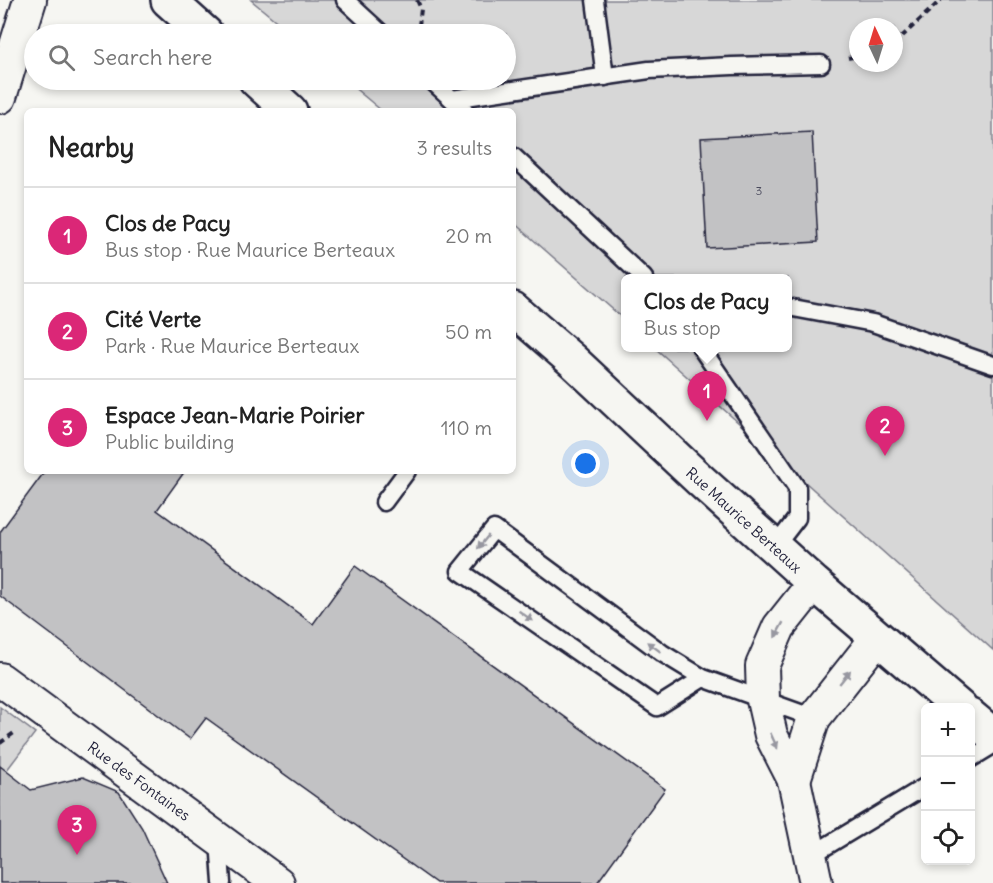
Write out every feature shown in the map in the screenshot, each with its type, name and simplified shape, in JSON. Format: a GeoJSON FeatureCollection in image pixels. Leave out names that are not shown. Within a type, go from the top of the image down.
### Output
{"type":"FeatureCollection","features":[{"type":"Feature","properties":{"kind":"street"},"geometry":{"type":"LineString","coordinates":[[0,97],[30,0]]}},
{"type":"Feature","properties":{"kind":"street"},"geometry":{"type":"LineString","coordinates":[[168,0],[195,24]]}},
{"type":"Feature","properties":{"kind":"street"},"geometry":{"type":"LineString","coordinates":[[267,90],[288,108]]}},
{"type":"Feature","properties":{"kind":"street","name":"Rue Maurice Berteaux"},"geometry":{"type":"LineString","coordinates":[[516,316],[573,361],[814,583],[779,627],[762,666],[763,700],[771,735],[794,780],[813,870]]}},
{"type":"Feature","properties":{"kind":"street"},"geometry":{"type":"LineString","coordinates":[[814,583],[954,703]]}},
{"type":"Feature","properties":{"kind":"street","name":"Rue Maurice Berteaux"},"geometry":{"type":"LineString","coordinates":[[794,780],[814,718],[877,638]]}},
{"type":"Feature","properties":{"kind":"street","name":"Rue des Fontaines"},"geometry":{"type":"LineString","coordinates":[[0,679],[278,883]]}},
{"type":"Feature","properties":{"kind":"street"},"geometry":{"type":"LineString","coordinates":[[975,720],[993,735]]}},
{"type":"Feature","properties":{"kind":"lane"},"geometry":{"type":"LineString","coordinates":[[345,0],[371,24]]}},
{"type":"Feature","properties":{"kind":"lane"},"geometry":{"type":"LineString","coordinates":[[595,0],[605,77]]}},
{"type":"Feature","properties":{"kind":"lane"},"geometry":{"type":"LineString","coordinates":[[516,90],[661,70],[820,64]]}},
{"type":"Feature","properties":{"kind":"lane"},"geometry":{"type":"LineString","coordinates":[[442,90],[462,108]]}},
{"type":"Feature","properties":{"kind":"lane"},"geometry":{"type":"LineString","coordinates":[[452,99],[515,90]]}},
{"type":"Feature","properties":{"kind":"lane"},"geometry":{"type":"LineString","coordinates":[[516,159],[639,274]]}},
{"type":"Feature","properties":{"kind":"lane"},"geometry":{"type":"LineString","coordinates":[[792,307],[873,323],[993,365]]}},
{"type":"Feature","properties":{"kind":"lane"},"geometry":{"type":"LineString","coordinates":[[704,352],[797,488],[797,518],[774,548]]}},
{"type":"Feature","properties":{"kind":"lane"},"geometry":{"type":"LineString","coordinates":[[384,502],[405,474]]}},
{"type":"Feature","properties":{"kind":"lane"},"geometry":{"type":"LineString","coordinates":[[703,678],[657,707],[460,571],[494,529],[662,653],[703,678],[814,718]]}},
{"type":"Feature","properties":{"kind":"lane"},"geometry":{"type":"LineString","coordinates":[[973,757],[993,745]]}},
{"type":"Feature","properties":{"kind":"lane"},"geometry":{"type":"LineString","coordinates":[[813,870],[921,790]]}},
{"type":"Feature","properties":{"kind":"lane"},"geometry":{"type":"LineString","coordinates":[[219,839],[222,883]]}},
{"type":"Feature","properties":{"kind":"path"},"geometry":{"type":"LineString","coordinates":[[417,0],[421,9],[419,24]]}},
{"type":"Feature","properties":{"kind":"path"},"geometry":{"type":"LineString","coordinates":[[903,36],[941,0]]}},
{"type":"Feature","properties":{"kind":"shaded area"},"geometry":{"type":"Polygon","coordinates":[[[251,0],[993,0],[993,650],[659,352],[792,352],[792,274],[621,274],[621,317],[516,225],[516,108],[378,108],[357,90],[516,90],[516,24],[280,24],[251,0]]]}},
{"type":"Feature","properties":{"kind":"shaded area"},"geometry":{"type":"Polygon","coordinates":[[[0,707],[35,733],[0,779],[0,707]]]}},
{"type":"Feature","properties":{"kind":"building"},"geometry":{"type":"Polygon","coordinates":[[[812,132],[818,242],[707,248],[701,138],[812,132]]]}},
{"type":"Feature","properties":{"kind":"building"},"geometry":{"type":"Polygon","coordinates":[[[43,474],[183,474],[157,510],[313,624],[355,566],[665,789],[597,883],[436,883],[206,718],[190,739],[0,596],[0,532],[43,474]]]}},
{"type":"Feature","properties":{"kind":"building"},"geometry":{"type":"Polygon","coordinates":[[[0,766],[31,790],[83,777],[119,792],[142,828],[167,883],[0,883],[0,766]]]}},
{"type":"Feature","properties":{"kind":"place","name":"Clos de Pacy"},"geometry":{"type":"Point","coordinates":[707,421]}},
{"type":"Feature","properties":{"kind":"place","name":"Cité Verte"},"geometry":{"type":"Point","coordinates":[885,456]}},
{"type":"Feature","properties":{"kind":"place","name":"Espace Jean-Marie Poirier"},"geometry":{"type":"Point","coordinates":[77,855]}}]}
